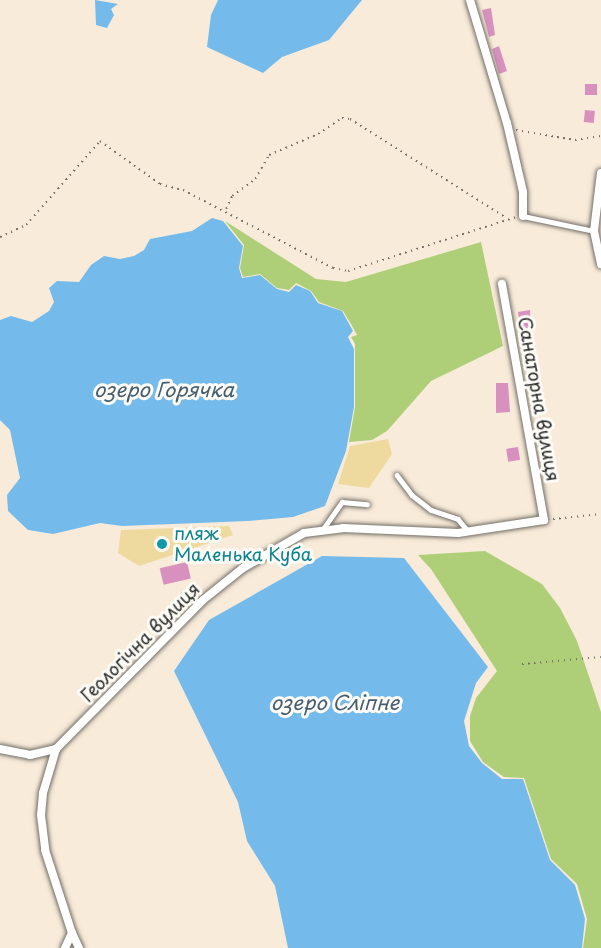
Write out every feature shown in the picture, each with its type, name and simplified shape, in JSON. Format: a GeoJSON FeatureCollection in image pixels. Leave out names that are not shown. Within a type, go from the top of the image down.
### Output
{"type":"FeatureCollection","features":[{"type":"Feature","properties":{"kind":"street"},"geometry":{"type":"LineString","coordinates":[[470,0],[507,123],[523,192],[523,216]]}},
{"type":"Feature","properties":{"kind":"street"},"geometry":{"type":"LineString","coordinates":[[601,173],[594,231],[601,264]]}},
{"type":"Feature","properties":{"kind":"street","name":"Санаторна вулиця"},"geometry":{"type":"LineString","coordinates":[[502,284],[544,520]]}},
{"type":"Feature","properties":{"kind":"street","name":"Геологічна вулиця"},"geometry":{"type":"LineString","coordinates":[[56,748],[203,600],[273,549],[304,533],[323,529],[469,532],[544,520]]}},
{"type":"Feature","properties":{"kind":"street"},"geometry":{"type":"LineString","coordinates":[[0,749],[30,755],[56,748]]}},
{"type":"Feature","properties":{"kind":"street"},"geometry":{"type":"LineString","coordinates":[[56,748],[43,793],[41,816],[45,850],[79,948]]}},
{"type":"Feature","properties":{"kind":"street"},"geometry":{"type":"LineString","coordinates":[[65,948],[72,933]]}},
{"type":"Feature","properties":{"kind":"lane"},"geometry":{"type":"LineString","coordinates":[[523,216],[594,231]]}},
{"type":"Feature","properties":{"kind":"lane"},"geometry":{"type":"LineString","coordinates":[[397,475],[431,510],[458,519],[469,532]]}},
{"type":"Feature","properties":{"kind":"lane"},"geometry":{"type":"LineString","coordinates":[[323,529],[342,502],[367,504]]}},
{"type":"Feature","properties":{"kind":"path"},"geometry":{"type":"LineString","coordinates":[[226,209],[232,196],[255,179],[269,155],[318,134],[342,118],[350,119],[505,217]]}},
{"type":"Feature","properties":{"kind":"path"},"geometry":{"type":"LineString","coordinates":[[507,123],[516,130],[575,140],[601,136]]}},
{"type":"Feature","properties":{"kind":"path"},"geometry":{"type":"LineString","coordinates":[[0,237],[26,225],[100,141],[160,184],[183,190],[226,209],[333,268],[348,271],[454,240],[505,217],[523,216]]}},
{"type":"Feature","properties":{"kind":"path"},"geometry":{"type":"LineString","coordinates":[[544,520],[601,513]]}},
{"type":"Feature","properties":{"kind":"path"},"geometry":{"type":"LineString","coordinates":[[522,664],[601,657]]}},
{"type":"Feature","properties":{"kind":"green space"},"geometry":{"type":"Polygon","coordinates":[[[225,221],[316,279],[346,282],[481,242],[503,346],[431,381],[387,431],[372,440],[349,442],[355,407],[355,344],[351,337],[357,335],[351,324],[343,311],[319,302],[311,291],[296,283],[289,290],[277,288],[260,274],[243,277],[240,268],[244,245],[225,221]]]}},
{"type":"Feature","properties":{"kind":"green space"},"geometry":{"type":"Polygon","coordinates":[[[485,551],[542,584],[560,608],[577,641],[601,712],[601,948],[583,948],[587,919],[577,884],[551,859],[524,778],[504,777],[483,762],[470,741],[470,716],[476,698],[497,671],[431,569],[418,555],[485,551]]]}},
{"type":"Feature","properties":{"kind":"sand"},"geometry":{"type":"Polygon","coordinates":[[[388,439],[392,454],[369,488],[338,484],[350,446],[388,439]]]}},
{"type":"Feature","properties":{"kind":"sand","name":"пляж Маленька Куба"},"geometry":{"type":"Polygon","coordinates":[[[229,526],[233,535],[139,566],[118,553],[121,530],[229,526]]]}},
{"type":"Feature","properties":{"kind":"water"},"geometry":{"type":"Polygon","coordinates":[[[95,0],[118,4],[111,9],[114,15],[107,28],[96,25],[95,0]]]}},
{"type":"Feature","properties":{"kind":"water"},"geometry":{"type":"Polygon","coordinates":[[[218,0],[362,0],[329,40],[282,57],[263,73],[207,47],[211,15],[218,0]]]}},
{"type":"Feature","properties":{"kind":"water","name":"озеро Горячка"},"geometry":{"type":"Polygon","coordinates":[[[212,218],[223,221],[243,246],[239,268],[242,278],[260,275],[277,289],[289,292],[296,285],[310,291],[318,303],[342,311],[353,331],[348,337],[354,349],[354,407],[346,451],[325,506],[293,517],[248,521],[122,526],[100,523],[53,534],[28,530],[8,511],[7,495],[20,478],[10,430],[0,420],[0,320],[11,316],[32,322],[49,311],[54,302],[49,288],[57,281],[79,282],[91,265],[104,256],[120,259],[134,256],[144,250],[150,239],[192,231],[212,218]]]}},
{"type":"Feature","properties":{"kind":"water","name":"озеро Сліпне"},"geometry":{"type":"Polygon","coordinates":[[[322,556],[404,558],[488,667],[476,683],[464,721],[469,746],[482,763],[502,779],[523,779],[550,860],[575,885],[585,919],[582,948],[288,948],[275,886],[247,841],[238,802],[174,671],[209,620],[322,556]]]}},
{"type":"Feature","properties":{"kind":"building"},"geometry":{"type":"Polygon","coordinates":[[[491,8],[495,35],[489,37],[482,10],[491,8]]]}},
{"type":"Feature","properties":{"kind":"building"},"geometry":{"type":"Polygon","coordinates":[[[499,46],[507,71],[499,74],[492,49],[499,46]]]}},
{"type":"Feature","properties":{"kind":"building"},"geometry":{"type":"Polygon","coordinates":[[[585,84],[597,84],[597,95],[585,95],[585,84]]]}},
{"type":"Feature","properties":{"kind":"building"},"geometry":{"type":"Polygon","coordinates":[[[585,110],[595,111],[594,123],[584,122],[585,110]]]}},
{"type":"Feature","properties":{"kind":"building"},"geometry":{"type":"Polygon","coordinates":[[[530,310],[532,340],[522,341],[518,312],[530,310]]]}},
{"type":"Feature","properties":{"kind":"building"},"geometry":{"type":"Polygon","coordinates":[[[496,383],[508,383],[510,412],[496,413],[496,383]]]}},
{"type":"Feature","properties":{"kind":"building"},"geometry":{"type":"Polygon","coordinates":[[[518,447],[520,460],[508,462],[506,449],[518,447]]]}},
{"type":"Feature","properties":{"kind":"building"},"geometry":{"type":"Polygon","coordinates":[[[187,562],[191,579],[164,585],[160,568],[187,562]]]}},
{"type":"Feature","properties":{"kind":"place","name":"пляж Маленька Куба"},"geometry":{"type":"Point","coordinates":[162,544]}}]}
